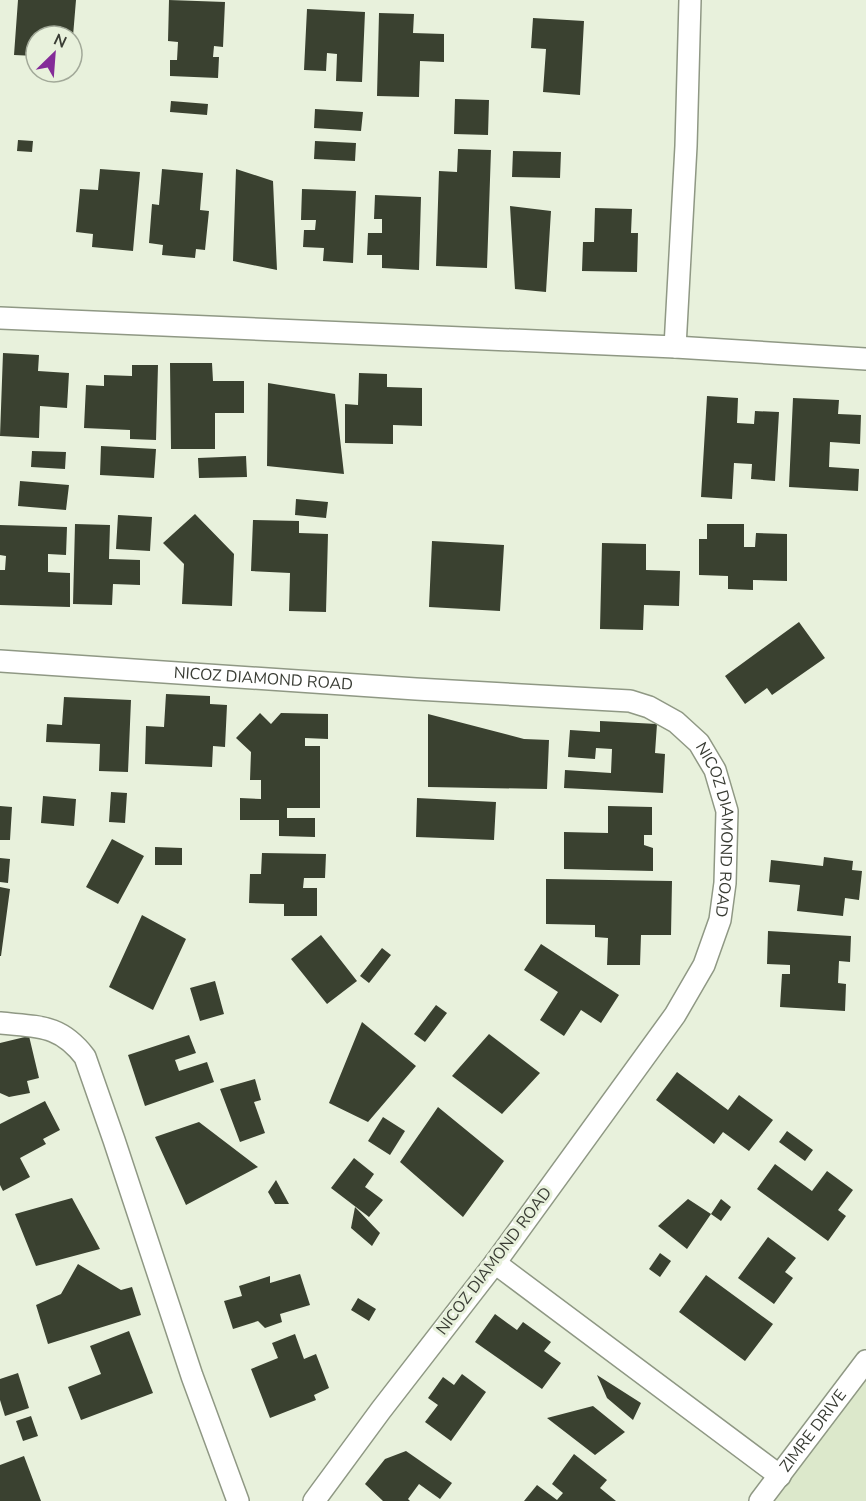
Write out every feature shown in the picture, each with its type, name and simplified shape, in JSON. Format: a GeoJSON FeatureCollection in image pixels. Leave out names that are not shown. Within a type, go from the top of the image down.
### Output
{"type":"FeatureCollection","features":[{"type":"Feature","properties":{"kind":"street"},"geometry":{"type":"LineString","coordinates":[[675,347],[686,146],[690,0]]}},
{"type":"Feature","properties":{"kind":"street"},"geometry":{"type":"LineString","coordinates":[[0,318],[675,347],[866,359]]}},
{"type":"Feature","properties":{"kind":"street","name":"NICOZ DIAMOND ROAD"},"geometry":{"type":"LineString","coordinates":[[0,661],[630,701],[649,707],[676,722],[699,743],[716,770],[727,811],[725,883],[721,911],[704,965],[675,1015],[495,1263],[314,1501]]}},
{"type":"Feature","properties":{"kind":"street"},"geometry":{"type":"LineString","coordinates":[[0,1023],[48,1028],[64,1035],[77,1046],[85,1057],[192,1376],[238,1501]]}},
{"type":"Feature","properties":{"kind":"street"},"geometry":{"type":"LineString","coordinates":[[495,1263],[780,1476]]}},
{"type":"Feature","properties":{"kind":"street","name":"ZIMRE DRIVE"},"geometry":{"type":"LineString","coordinates":[[760,1501],[866,1361]]}},
{"type":"Feature","properties":{"kind":"shaded area"},"geometry":{"type":"Polygon","coordinates":[[[866,1360],[866,1501],[750,1501],[866,1360]]]}},
{"type":"Feature","properties":{"kind":"building"},"geometry":{"type":"Polygon","coordinates":[[[18,0],[76,0],[74,24],[24,24],[24,55],[14,55],[18,0]]]}},
{"type":"Feature","properties":{"kind":"building"},"geometry":{"type":"Polygon","coordinates":[[[169,0],[225,2],[223,47],[214,46],[213,57],[219,57],[218,78],[170,76],[170,60],[177,60],[178,42],[168,41],[169,0]]]}},
{"type":"Feature","properties":{"kind":"building"},"geometry":{"type":"Polygon","coordinates":[[[307,9],[365,12],[362,82],[336,81],[337,54],[327,53],[326,71],[304,70],[307,9]]]}},
{"type":"Feature","properties":{"kind":"building"},"geometry":{"type":"Polygon","coordinates":[[[379,13],[414,14],[413,33],[444,34],[444,62],[420,61],[419,97],[377,96],[379,13]]]}},
{"type":"Feature","properties":{"kind":"building"},"geometry":{"type":"Polygon","coordinates":[[[533,18],[584,21],[580,95],[543,92],[546,49],[531,48],[533,18]]]}},
{"type":"Feature","properties":{"kind":"building"},"geometry":{"type":"Polygon","coordinates":[[[455,99],[489,100],[488,135],[454,134],[455,99]]]}},
{"type":"Feature","properties":{"kind":"building"},"geometry":{"type":"Polygon","coordinates":[[[171,101],[208,104],[207,115],[170,112],[171,101]]]}},
{"type":"Feature","properties":{"kind":"building"},"geometry":{"type":"Polygon","coordinates":[[[315,109],[363,112],[361,131],[314,128],[315,109]]]}},
{"type":"Feature","properties":{"kind":"building"},"geometry":{"type":"Polygon","coordinates":[[[18,140],[33,141],[32,152],[17,151],[18,140]]]}},
{"type":"Feature","properties":{"kind":"building"},"geometry":{"type":"Polygon","coordinates":[[[315,141],[356,143],[355,161],[314,159],[315,141]]]}},
{"type":"Feature","properties":{"kind":"building"},"geometry":{"type":"Polygon","coordinates":[[[458,149],[491,150],[487,268],[436,266],[439,171],[457,172],[458,149]]]}},
{"type":"Feature","properties":{"kind":"building"},"geometry":{"type":"Polygon","coordinates":[[[513,151],[561,152],[560,178],[512,177],[513,151]]]}},
{"type":"Feature","properties":{"kind":"building"},"geometry":{"type":"Polygon","coordinates":[[[100,169],[140,172],[133,251],[92,247],[93,234],[76,232],[80,189],[98,190],[100,169]]]}},
{"type":"Feature","properties":{"kind":"building"},"geometry":{"type":"Polygon","coordinates":[[[162,169],[203,173],[200,210],[209,211],[205,250],[196,249],[195,258],[162,255],[163,245],[149,243],[152,204],[159,205],[162,169]]]}},
{"type":"Feature","properties":{"kind":"building"},"geometry":{"type":"Polygon","coordinates":[[[236,169],[273,181],[277,270],[233,261],[236,169]]]}},
{"type":"Feature","properties":{"kind":"building"},"geometry":{"type":"Polygon","coordinates":[[[302,189],[356,191],[353,263],[323,261],[324,248],[303,247],[304,230],[315,230],[316,220],[301,220],[302,189]]]}},
{"type":"Feature","properties":{"kind":"building"},"geometry":{"type":"Polygon","coordinates":[[[375,195],[421,197],[419,270],[382,268],[382,255],[367,255],[368,233],[382,233],[382,219],[374,219],[375,195]]]}},
{"type":"Feature","properties":{"kind":"building"},"geometry":{"type":"Polygon","coordinates":[[[510,206],[551,211],[546,292],[515,289],[510,206]]]}},
{"type":"Feature","properties":{"kind":"building"},"geometry":{"type":"Polygon","coordinates":[[[595,208],[632,209],[631,233],[638,233],[637,272],[582,271],[583,242],[594,242],[595,208]]]}},
{"type":"Feature","properties":{"kind":"building"},"geometry":{"type":"Polygon","coordinates":[[[3,353],[39,355],[38,371],[69,373],[67,408],[40,406],[39,438],[0,436],[3,353]]]}},
{"type":"Feature","properties":{"kind":"building"},"geometry":{"type":"Polygon","coordinates":[[[170,363],[212,363],[213,381],[244,381],[244,413],[215,413],[215,449],[171,449],[170,363]]]}},
{"type":"Feature","properties":{"kind":"building"},"geometry":{"type":"Polygon","coordinates":[[[132,365],[158,365],[156,440],[130,439],[130,430],[84,428],[86,385],[104,386],[104,375],[132,376],[132,365]]]}},
{"type":"Feature","properties":{"kind":"building"},"geometry":{"type":"Polygon","coordinates":[[[359,373],[387,374],[387,387],[422,388],[422,426],[393,425],[393,444],[345,443],[345,404],[358,405],[359,373]]]}},
{"type":"Feature","properties":{"kind":"building"},"geometry":{"type":"Polygon","coordinates":[[[268,383],[335,394],[344,474],[267,466],[268,383]]]}},
{"type":"Feature","properties":{"kind":"building"},"geometry":{"type":"Polygon","coordinates":[[[707,396],[738,398],[737,423],[754,424],[755,411],[779,412],[775,481],[751,479],[752,464],[734,463],[732,499],[701,497],[707,396]]]}},
{"type":"Feature","properties":{"kind":"building"},"geometry":{"type":"Polygon","coordinates":[[[793,398],[839,400],[838,414],[861,415],[860,444],[830,442],[829,467],[859,469],[858,491],[789,487],[793,398]]]}},
{"type":"Feature","properties":{"kind":"building"},"geometry":{"type":"Polygon","coordinates":[[[101,446],[156,449],[154,478],[100,475],[101,446]]]}},
{"type":"Feature","properties":{"kind":"building"},"geometry":{"type":"Polygon","coordinates":[[[32,451],[66,452],[65,469],[31,467],[32,451]]]}},
{"type":"Feature","properties":{"kind":"building"},"geometry":{"type":"Polygon","coordinates":[[[246,456],[247,477],[199,478],[198,458],[246,456]]]}},
{"type":"Feature","properties":{"kind":"building"},"geometry":{"type":"Polygon","coordinates":[[[20,481],[69,485],[66,510],[18,506],[20,481]]]}},
{"type":"Feature","properties":{"kind":"building"},"geometry":{"type":"Polygon","coordinates":[[[296,499],[328,502],[326,518],[295,515],[296,499]]]}},
{"type":"Feature","properties":{"kind":"building"},"geometry":{"type":"Polygon","coordinates":[[[195,514],[234,554],[232,606],[182,604],[184,564],[163,543],[195,514]]]}},
{"type":"Feature","properties":{"kind":"building"},"geometry":{"type":"Polygon","coordinates":[[[118,515],[152,517],[150,551],[116,549],[118,515]]]}},
{"type":"Feature","properties":{"kind":"building"},"geometry":{"type":"Polygon","coordinates":[[[253,520],[299,521],[299,533],[328,534],[326,612],[289,611],[290,573],[251,571],[253,520]]]}},
{"type":"Feature","properties":{"kind":"building"},"geometry":{"type":"Polygon","coordinates":[[[75,524],[110,525],[109,559],[140,560],[140,585],[113,584],[112,605],[73,604],[75,524]]]}},
{"type":"Feature","properties":{"kind":"building"},"geometry":{"type":"Polygon","coordinates":[[[707,524],[744,524],[744,547],[755,547],[756,533],[787,534],[787,581],[753,580],[753,590],[728,589],[728,576],[699,575],[699,539],[707,539],[707,524]]]}},
{"type":"Feature","properties":{"kind":"building"},"geometry":{"type":"Polygon","coordinates":[[[0,525],[67,527],[66,555],[48,554],[48,572],[70,573],[70,607],[0,605],[0,570],[5,570],[6,556],[0,555],[0,525]]]}},
{"type":"Feature","properties":{"kind":"building"},"geometry":{"type":"Polygon","coordinates":[[[432,541],[504,545],[500,611],[429,607],[432,541]]]}},
{"type":"Feature","properties":{"kind":"building"},"geometry":{"type":"Polygon","coordinates":[[[602,543],[646,544],[646,570],[680,571],[679,606],[644,605],[643,630],[600,629],[602,543]]]}},
{"type":"Feature","properties":{"kind":"building"},"geometry":{"type":"Polygon","coordinates":[[[799,622],[825,658],[772,695],[767,688],[745,704],[725,676],[799,622]]]}},
{"type":"Feature","properties":{"kind":"building"},"geometry":{"type":"Polygon","coordinates":[[[166,694],[210,696],[210,704],[227,705],[225,747],[213,746],[212,767],[145,764],[146,726],[164,727],[166,694]]]}},
{"type":"Feature","properties":{"kind":"building"},"geometry":{"type":"Polygon","coordinates":[[[64,697],[131,700],[128,772],[99,771],[100,744],[46,742],[47,724],[62,725],[64,697]]]}},
{"type":"Feature","properties":{"kind":"building"},"geometry":{"type":"Polygon","coordinates":[[[260,713],[271,724],[281,713],[328,714],[328,739],[305,738],[305,746],[320,746],[320,808],[287,808],[287,818],[315,818],[315,837],[279,836],[279,820],[240,820],[240,798],[261,799],[261,780],[250,780],[251,752],[236,738],[260,713]]]}},
{"type":"Feature","properties":{"kind":"building"},"geometry":{"type":"Polygon","coordinates":[[[428,714],[524,739],[549,740],[547,789],[428,787],[428,714]]]}},
{"type":"Feature","properties":{"kind":"building"},"geometry":{"type":"Polygon","coordinates":[[[600,721],[657,724],[655,753],[665,754],[663,793],[564,788],[565,770],[611,773],[612,749],[596,748],[595,759],[568,757],[570,730],[600,732],[600,721]]]}},
{"type":"Feature","properties":{"kind":"building"},"geometry":{"type":"Polygon","coordinates":[[[111,792],[127,793],[125,823],[109,822],[111,792]]]}},
{"type":"Feature","properties":{"kind":"building"},"geometry":{"type":"Polygon","coordinates":[[[43,796],[76,799],[74,826],[41,823],[43,796]]]}},
{"type":"Feature","properties":{"kind":"building"},"geometry":{"type":"Polygon","coordinates":[[[417,798],[496,802],[494,840],[416,837],[417,798]]]}},
{"type":"Feature","properties":{"kind":"building"},"geometry":{"type":"Polygon","coordinates":[[[0,806],[12,807],[10,840],[0,840],[0,806]]]}},
{"type":"Feature","properties":{"kind":"building"},"geometry":{"type":"Polygon","coordinates":[[[608,806],[652,807],[652,835],[644,835],[644,845],[653,848],[653,871],[564,869],[564,832],[608,833],[608,806]]]}},
{"type":"Feature","properties":{"kind":"building"},"geometry":{"type":"Polygon","coordinates":[[[112,839],[144,856],[118,904],[86,887],[112,839]]]}},
{"type":"Feature","properties":{"kind":"building"},"geometry":{"type":"Polygon","coordinates":[[[155,847],[182,848],[182,865],[155,865],[155,847]]]}},
{"type":"Feature","properties":{"kind":"building"},"geometry":{"type":"Polygon","coordinates":[[[262,853],[326,854],[325,878],[304,878],[303,888],[317,888],[317,916],[284,916],[284,904],[249,903],[250,874],[261,874],[262,853]]]}},
{"type":"Feature","properties":{"kind":"building"},"geometry":{"type":"Polygon","coordinates":[[[824,857],[853,861],[852,870],[862,871],[859,900],[845,898],[843,916],[797,911],[800,885],[769,882],[771,860],[823,866],[824,857]]]}},
{"type":"Feature","properties":{"kind":"building"},"geometry":{"type":"Polygon","coordinates":[[[0,858],[10,859],[8,883],[0,882],[0,858]]]}},
{"type":"Feature","properties":{"kind":"building"},"geometry":{"type":"Polygon","coordinates":[[[546,879],[672,881],[671,935],[641,935],[640,965],[607,965],[608,938],[595,937],[595,925],[546,924],[546,879]]]}},
{"type":"Feature","properties":{"kind":"building"},"geometry":{"type":"Polygon","coordinates":[[[0,887],[10,889],[1,956],[0,956],[0,887]]]}},
{"type":"Feature","properties":{"kind":"building"},"geometry":{"type":"Polygon","coordinates":[[[142,915],[186,939],[153,1010],[109,987],[142,915]]]}},
{"type":"Feature","properties":{"kind":"building"},"geometry":{"type":"Polygon","coordinates":[[[768,931],[851,936],[850,962],[839,961],[838,983],[846,984],[845,1011],[780,1007],[782,974],[790,974],[790,965],[767,964],[768,931]]]}},
{"type":"Feature","properties":{"kind":"building"},"geometry":{"type":"Polygon","coordinates":[[[321,935],[357,981],[327,1004],[291,959],[321,935]]]}},
{"type":"Feature","properties":{"kind":"building"},"geometry":{"type":"Polygon","coordinates":[[[541,944],[619,995],[601,1023],[581,1010],[564,1036],[540,1020],[558,992],[524,970],[541,944]]]}},
{"type":"Feature","properties":{"kind":"building"},"geometry":{"type":"Polygon","coordinates":[[[382,948],[391,955],[369,983],[360,976],[382,948]]]}},
{"type":"Feature","properties":{"kind":"building"},"geometry":{"type":"Polygon","coordinates":[[[215,981],[224,1014],[200,1021],[190,988],[215,981]]]}},
{"type":"Feature","properties":{"kind":"building"},"geometry":{"type":"Polygon","coordinates":[[[436,1005],[447,1013],[425,1042],[414,1034],[436,1005]]]}},
{"type":"Feature","properties":{"kind":"building"},"geometry":{"type":"Polygon","coordinates":[[[362,1022],[416,1066],[368,1122],[329,1103],[362,1022]]]}},
{"type":"Feature","properties":{"kind":"building"},"geometry":{"type":"Polygon","coordinates":[[[489,1034],[540,1073],[502,1114],[452,1076],[489,1034]]]}},
{"type":"Feature","properties":{"kind":"building"},"geometry":{"type":"Polygon","coordinates":[[[189,1035],[196,1053],[175,1060],[179,1071],[207,1062],[214,1082],[145,1106],[128,1055],[189,1035]]]}},
{"type":"Feature","properties":{"kind":"building"},"geometry":{"type":"Polygon","coordinates":[[[29,1036],[39,1078],[27,1081],[30,1093],[9,1097],[0,1093],[0,1043],[29,1036]]]}},
{"type":"Feature","properties":{"kind":"building"},"geometry":{"type":"Polygon","coordinates":[[[677,1072],[728,1110],[739,1095],[773,1120],[749,1151],[723,1132],[714,1144],[656,1100],[677,1072]]]}},
{"type":"Feature","properties":{"kind":"building"},"geometry":{"type":"Polygon","coordinates":[[[255,1079],[261,1100],[254,1102],[265,1133],[240,1142],[220,1089],[255,1079]]]}},
{"type":"Feature","properties":{"kind":"building"},"geometry":{"type":"Polygon","coordinates":[[[45,1101],[60,1130],[43,1139],[46,1144],[20,1158],[30,1177],[3,1191],[0,1185],[0,1124],[45,1101]]]}},
{"type":"Feature","properties":{"kind":"building"},"geometry":{"type":"Polygon","coordinates":[[[438,1107],[504,1161],[463,1217],[400,1162],[438,1107]]]}},
{"type":"Feature","properties":{"kind":"building"},"geometry":{"type":"Polygon","coordinates":[[[383,1117],[405,1131],[390,1155],[368,1141],[383,1117]]]}},
{"type":"Feature","properties":{"kind":"building"},"geometry":{"type":"Polygon","coordinates":[[[199,1122],[258,1167],[186,1205],[155,1137],[199,1122]]]}},
{"type":"Feature","properties":{"kind":"building"},"geometry":{"type":"Polygon","coordinates":[[[787,1131],[813,1150],[805,1161],[779,1142],[787,1131]]]}},
{"type":"Feature","properties":{"kind":"building"},"geometry":{"type":"Polygon","coordinates":[[[354,1158],[374,1174],[365,1187],[383,1200],[369,1217],[331,1188],[354,1158]]]}},
{"type":"Feature","properties":{"kind":"building"},"geometry":{"type":"Polygon","coordinates":[[[775,1164],[812,1191],[827,1171],[853,1190],[838,1210],[846,1216],[828,1241],[757,1189],[775,1164]]]}},
{"type":"Feature","properties":{"kind":"building"},"geometry":{"type":"Polygon","coordinates":[[[276,1180],[289,1204],[275,1204],[268,1192],[276,1180]]]}},
{"type":"Feature","properties":{"kind":"building"},"geometry":{"type":"Polygon","coordinates":[[[72,1198],[100,1249],[36,1266],[15,1214],[72,1198]]]}},
{"type":"Feature","properties":{"kind":"building"},"geometry":{"type":"Polygon","coordinates":[[[688,1199],[711,1214],[687,1249],[658,1226],[688,1199]]]}},
{"type":"Feature","properties":{"kind":"building"},"geometry":{"type":"Polygon","coordinates":[[[721,1199],[731,1207],[721,1221],[711,1214],[721,1199]]]}},
{"type":"Feature","properties":{"kind":"building"},"geometry":{"type":"Polygon","coordinates":[[[355,1207],[380,1233],[372,1246],[351,1228],[355,1207]]]}},
{"type":"Feature","properties":{"kind":"building"},"geometry":{"type":"Polygon","coordinates":[[[768,1237],[796,1258],[785,1272],[793,1278],[774,1304],[738,1278],[768,1237]]]}},
{"type":"Feature","properties":{"kind":"building"},"geometry":{"type":"Polygon","coordinates":[[[660,1253],[671,1261],[660,1277],[649,1269],[660,1253]]]}},
{"type":"Feature","properties":{"kind":"building"},"geometry":{"type":"Polygon","coordinates":[[[78,1264],[121,1290],[132,1287],[141,1315],[48,1344],[36,1305],[61,1294],[78,1264]]]}},
{"type":"Feature","properties":{"kind":"building"},"geometry":{"type":"Polygon","coordinates":[[[300,1274],[310,1305],[280,1314],[282,1322],[265,1328],[258,1321],[233,1329],[224,1301],[242,1296],[239,1286],[270,1276],[270,1283],[300,1274]]]}},
{"type":"Feature","properties":{"kind":"building"},"geometry":{"type":"Polygon","coordinates":[[[706,1275],[773,1324],[745,1361],[679,1312],[706,1275]]]}},
{"type":"Feature","properties":{"kind":"building"},"geometry":{"type":"Polygon","coordinates":[[[358,1298],[376,1309],[369,1321],[351,1310],[358,1298]]]}},
{"type":"Feature","properties":{"kind":"building"},"geometry":{"type":"Polygon","coordinates":[[[495,1314],[517,1330],[523,1322],[551,1342],[544,1351],[561,1363],[542,1389],[475,1342],[495,1314]]]}},
{"type":"Feature","properties":{"kind":"building"},"geometry":{"type":"Polygon","coordinates":[[[129,1331],[153,1393],[81,1420],[68,1387],[101,1374],[90,1346],[129,1331]]]}},
{"type":"Feature","properties":{"kind":"building"},"geometry":{"type":"Polygon","coordinates":[[[295,1334],[304,1359],[316,1354],[329,1388],[314,1395],[316,1400],[270,1418],[251,1369],[278,1358],[272,1343],[295,1334]]]}},
{"type":"Feature","properties":{"kind":"building"},"geometry":{"type":"Polygon","coordinates":[[[18,1373],[29,1408],[5,1416],[0,1400],[0,1379],[18,1373]]]}},
{"type":"Feature","properties":{"kind":"building"},"geometry":{"type":"Polygon","coordinates":[[[462,1374],[486,1392],[451,1441],[425,1422],[438,1405],[428,1398],[443,1377],[454,1385],[462,1374]]]}},
{"type":"Feature","properties":{"kind":"building"},"geometry":{"type":"Polygon","coordinates":[[[597,1375],[641,1403],[633,1420],[607,1398],[597,1375]]]}},
{"type":"Feature","properties":{"kind":"building"},"geometry":{"type":"Polygon","coordinates":[[[593,1406],[625,1432],[595,1455],[547,1418],[593,1406]]]}},
{"type":"Feature","properties":{"kind":"building"},"geometry":{"type":"Polygon","coordinates":[[[31,1416],[38,1436],[23,1441],[16,1421],[31,1416]]]}},
{"type":"Feature","properties":{"kind":"building"},"geometry":{"type":"Polygon","coordinates":[[[406,1451],[452,1483],[440,1499],[419,1484],[408,1499],[410,1501],[383,1501],[365,1484],[385,1459],[406,1451]]]}},
{"type":"Feature","properties":{"kind":"building"},"geometry":{"type":"Polygon","coordinates":[[[574,1454],[607,1480],[600,1488],[616,1501],[524,1501],[537,1485],[557,1500],[563,1493],[552,1484],[574,1454]]]}},
{"type":"Feature","properties":{"kind":"building"},"geometry":{"type":"Polygon","coordinates":[[[24,1456],[41,1501],[0,1501],[0,1465],[24,1456]]]}}]}
